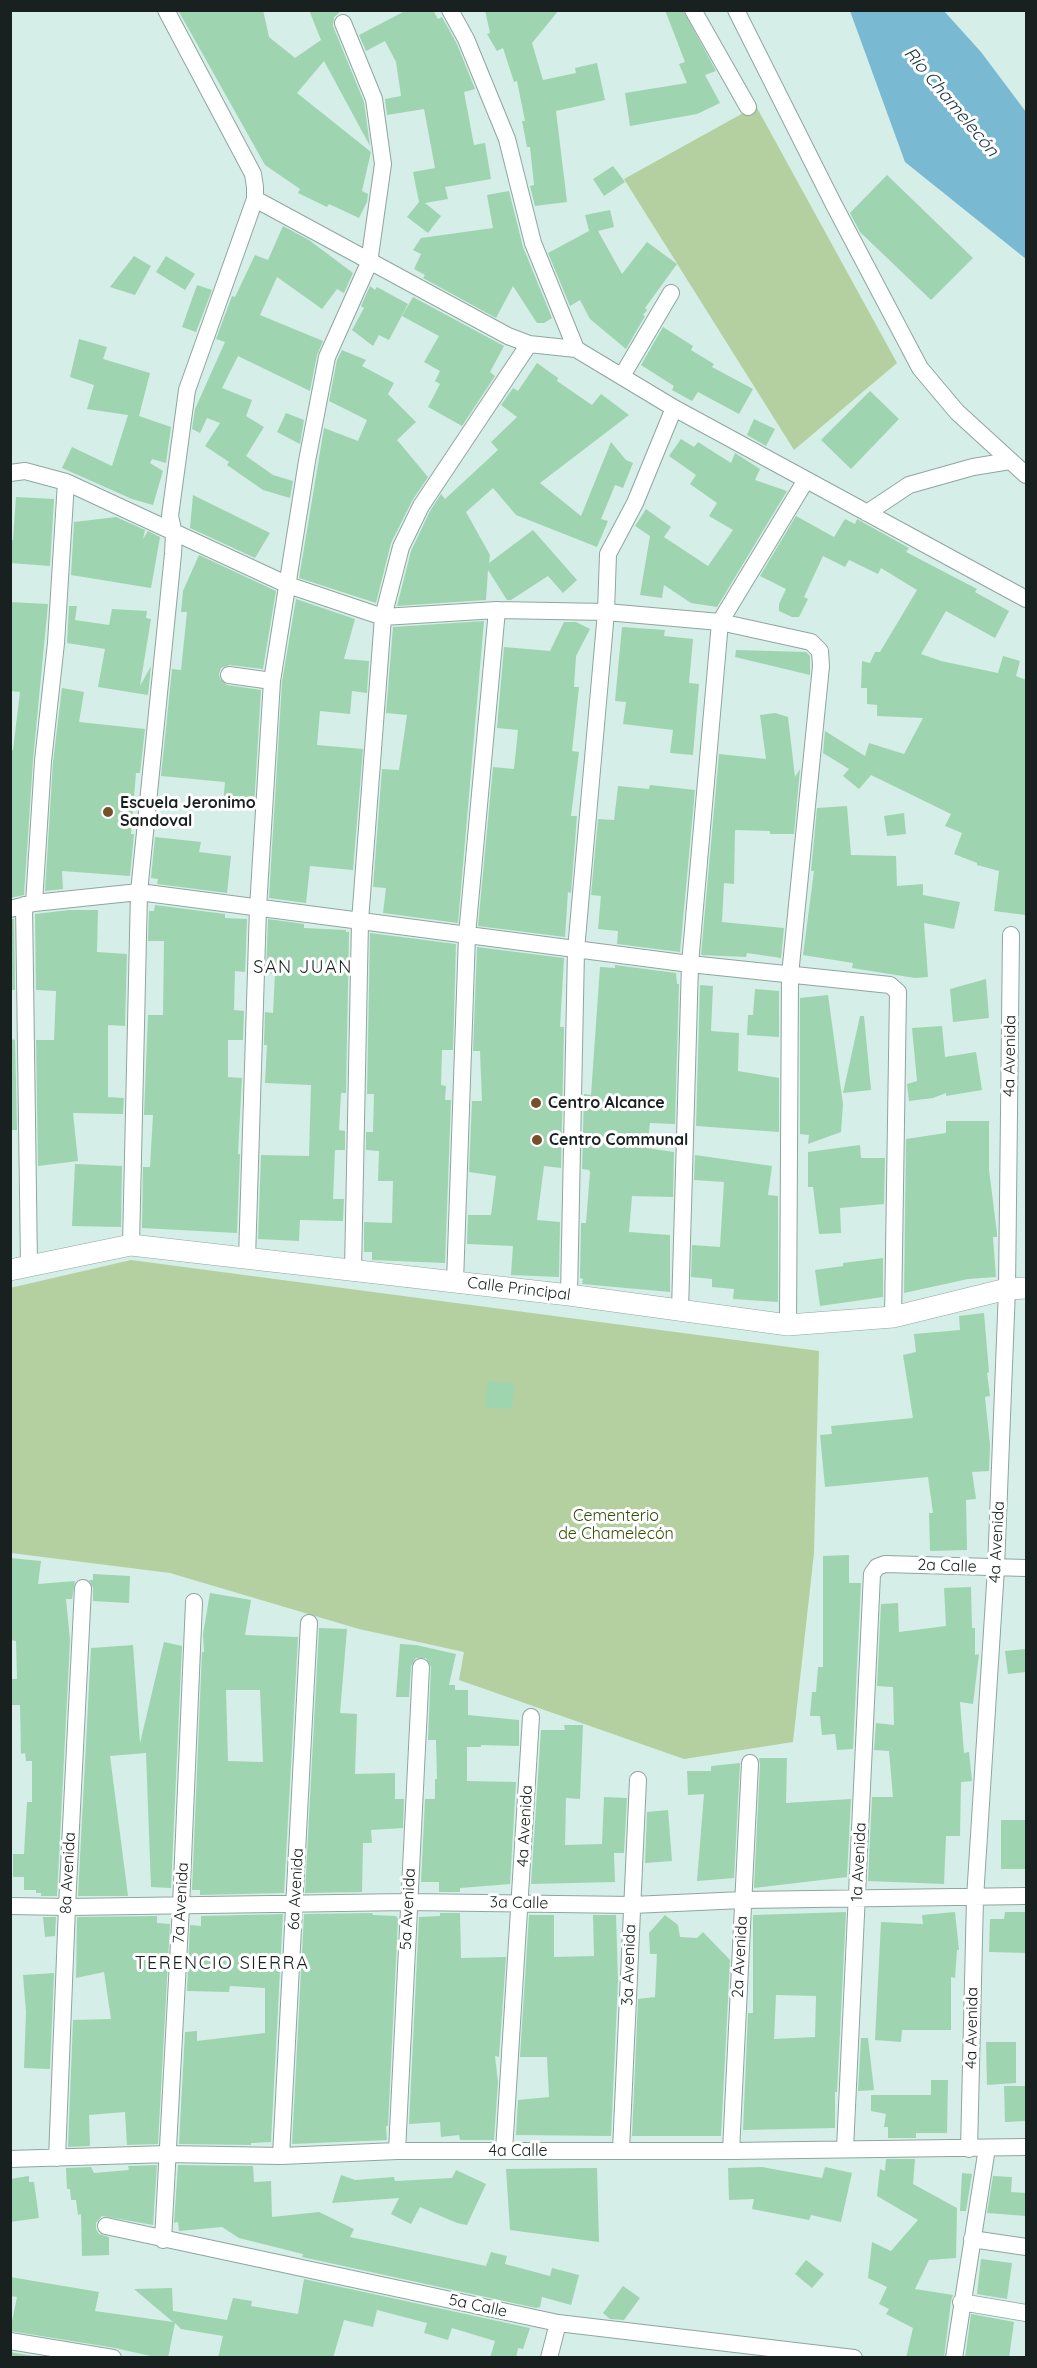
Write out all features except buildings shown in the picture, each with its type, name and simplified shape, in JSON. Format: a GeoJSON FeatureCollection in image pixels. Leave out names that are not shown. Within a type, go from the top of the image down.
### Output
{"type":"FeatureCollection","features":[{"type":"Feature","properties":{"kind":"street"},"geometry":{"type":"LineString","coordinates":[[131,1245],[139,892],[174,534],[170,516],[187,390],[255,199],[253,174],[166,10]]}},
{"type":"Feature","properties":{"kind":"street"},"geometry":{"type":"LineString","coordinates":[[450,10],[466,39],[507,139],[533,243],[576,349]]}},
{"type":"Feature","properties":{"kind":"street"},"geometry":{"type":"LineString","coordinates":[[693,10],[748,107]]}},
{"type":"Feature","properties":{"kind":"street"},"geometry":{"type":"LineString","coordinates":[[736,10],[834,205],[920,368],[957,412],[1026,475]]}},
{"type":"Feature","properties":{"kind":"street"},"geometry":{"type":"LineString","coordinates":[[247,1258],[258,908],[272,681],[307,461],[327,357],[369,263],[383,164],[374,99],[343,23]]}},
{"type":"Feature","properties":{"kind":"street"},"geometry":{"type":"LineString","coordinates":[[255,199],[369,263],[508,336],[529,345],[576,349],[674,408],[1026,599]]}},
{"type":"Feature","properties":{"kind":"street"},"geometry":{"type":"LineString","coordinates":[[622,376],[671,293]]}},
{"type":"Feature","properties":{"kind":"street"},"geometry":{"type":"LineString","coordinates":[[353,1270],[360,921],[383,617],[401,547],[422,506],[529,345]]}},
{"type":"Feature","properties":{"kind":"street"},"geometry":{"type":"LineString","coordinates":[[569,1295],[576,950],[606,612],[608,554],[635,503],[674,408]]}},
{"type":"Feature","properties":{"kind":"street"},"geometry":{"type":"LineString","coordinates":[[867,513],[909,485],[973,467],[1010,461]]}},
{"type":"Feature","properties":{"kind":"street"},"geometry":{"type":"LineString","coordinates":[[10,473],[26,471],[66,482],[288,585],[383,617],[497,610],[606,612],[720,622],[811,642],[820,651],[821,666],[790,975],[788,1325]]}},
{"type":"Feature","properties":{"kind":"street"},"geometry":{"type":"LineString","coordinates":[[680,1310],[690,964],[720,622],[806,480]]}},
{"type":"Feature","properties":{"kind":"street"},"geometry":{"type":"LineString","coordinates":[[20,1268],[23,906],[56,643],[66,482]]}},
{"type":"Feature","properties":{"kind":"street"},"geometry":{"type":"LineString","coordinates":[[455,1282],[467,935],[497,610]]}},
{"type":"Feature","properties":{"kind":"street"},"geometry":{"type":"LineString","coordinates":[[229,675],[272,681]]}},
{"type":"Feature","properties":{"kind":"street"},"geometry":{"type":"LineString","coordinates":[[23,906],[139,892],[576,950],[890,985],[898,992],[893,1317]]}},
{"type":"Feature","properties":{"kind":"street","name":"4a Avenida"},"geometry":{"type":"LineString","coordinates":[[969,2149],[975,1898],[1017,1288],[1011,935]]}},
{"type":"Feature","properties":{"kind":"street","name":"Calle Principal"},"geometry":{"type":"LineString","coordinates":[[20,1268],[131,1245],[569,1295],[788,1325],[893,1317],[1017,1288]]}},
{"type":"Feature","properties":{"kind":"street","name":"2a Calle"},"geometry":{"type":"LineString","coordinates":[[872,1574],[877,1567],[885,1564],[1026,1568]]}},
{"type":"Feature","properties":{"kind":"street","name":"1a Avenida"},"geometry":{"type":"LineString","coordinates":[[845,2149],[872,1574]]}},
{"type":"Feature","properties":{"kind":"street","name":"8a Avenida"},"geometry":{"type":"LineString","coordinates":[[57,2158],[83,1588]]}},
{"type":"Feature","properties":{"kind":"street","name":"7a Avenida"},"geometry":{"type":"LineString","coordinates":[[163,2240],[194,1602]]}},
{"type":"Feature","properties":{"kind":"street","name":"6a Avenida"},"geometry":{"type":"LineString","coordinates":[[281,2156],[309,1623]]}},
{"type":"Feature","properties":{"kind":"street","name":"5a Avenida"},"geometry":{"type":"LineString","coordinates":[[397,2151],[421,1667]]}},
{"type":"Feature","properties":{"kind":"street","name":"4a Avenida"},"geometry":{"type":"LineString","coordinates":[[504,2151],[531,1717]]}},
{"type":"Feature","properties":{"kind":"street","name":"2a Avenida"},"geometry":{"type":"LineString","coordinates":[[731,2151],[750,1762]]}},
{"type":"Feature","properties":{"kind":"street","name":"3a Avenida"},"geometry":{"type":"LineString","coordinates":[[621,2150],[638,1780]]}},
{"type":"Feature","properties":{"kind":"street","name":"3a Calle"},"geometry":{"type":"LineString","coordinates":[[10,1906],[295,1905],[408,1902],[632,1905],[743,1900],[1026,1896]]}},
{"type":"Feature","properties":{"kind":"street","name":"4a Calle"},"geometry":{"type":"LineString","coordinates":[[10,2159],[167,2154],[281,2156],[397,2151],[731,2151],[1026,2147]]}},
{"type":"Feature","properties":{"kind":"street"},"geometry":{"type":"LineString","coordinates":[[954,2358],[987,2148]]}},
{"type":"Feature","properties":{"kind":"street","name":"5a Calle"},"geometry":{"type":"LineString","coordinates":[[106,2226],[558,2323],[854,2358]]}},
{"type":"Feature","properties":{"kind":"street"},"geometry":{"type":"LineString","coordinates":[[972,2239],[1026,2247]]}},
{"type":"Feature","properties":{"kind":"street"},"geometry":{"type":"LineString","coordinates":[[961,2302],[1026,2313]]}},
{"type":"Feature","properties":{"kind":"street"},"geometry":{"type":"LineString","coordinates":[[549,2358],[558,2323]]}},
{"type":"Feature","properties":{"kind":"street"},"geometry":{"type":"LineString","coordinates":[[10,2341],[113,2358]]}},
{"type":"Feature","properties":{"kind":"green space"},"geometry":{"type":"Polygon","coordinates":[[[756,106],[897,363],[794,450],[624,179],[756,106]]]}},
{"type":"Feature","properties":{"kind":"green space","name":"Cementerio de Chamelecón"},"geometry":{"type":"Polygon","coordinates":[[[131,1260],[819,1351],[814,1553],[793,1742],[684,1759],[459,1680],[464,1652],[359,1629],[170,1573],[11,1553],[10,1288],[131,1260]]]}},
{"type":"Feature","properties":{"kind":"water","name":"Río Chamelecón"},"geometry":{"type":"Polygon","coordinates":[[[850,11],[944,11],[981,52],[1026,112],[1026,259],[905,162],[850,11]]]}},
{"type":"Feature","properties":{"kind":"place","name":"Escuela Jeronimo Sandoval"},"geometry":{"type":"Point","coordinates":[108,812]}},
{"type":"Feature","properties":{"kind":"place","name":"Centro Alcance"},"geometry":{"type":"Point","coordinates":[536,1103]}},
{"type":"Feature","properties":{"kind":"place","name":"Centro Communal"},"geometry":{"type":"Point","coordinates":[537,1140]}},
{"type":"Feature","properties":{"kind":"district","name":"SAN JUAN"},"geometry":{"type":"Point","coordinates":[303,968]}},
{"type":"Feature","properties":{"kind":"district","name":"TERENCIO SIERRA"},"geometry":{"type":"Point","coordinates":[222,1964]}}]}
